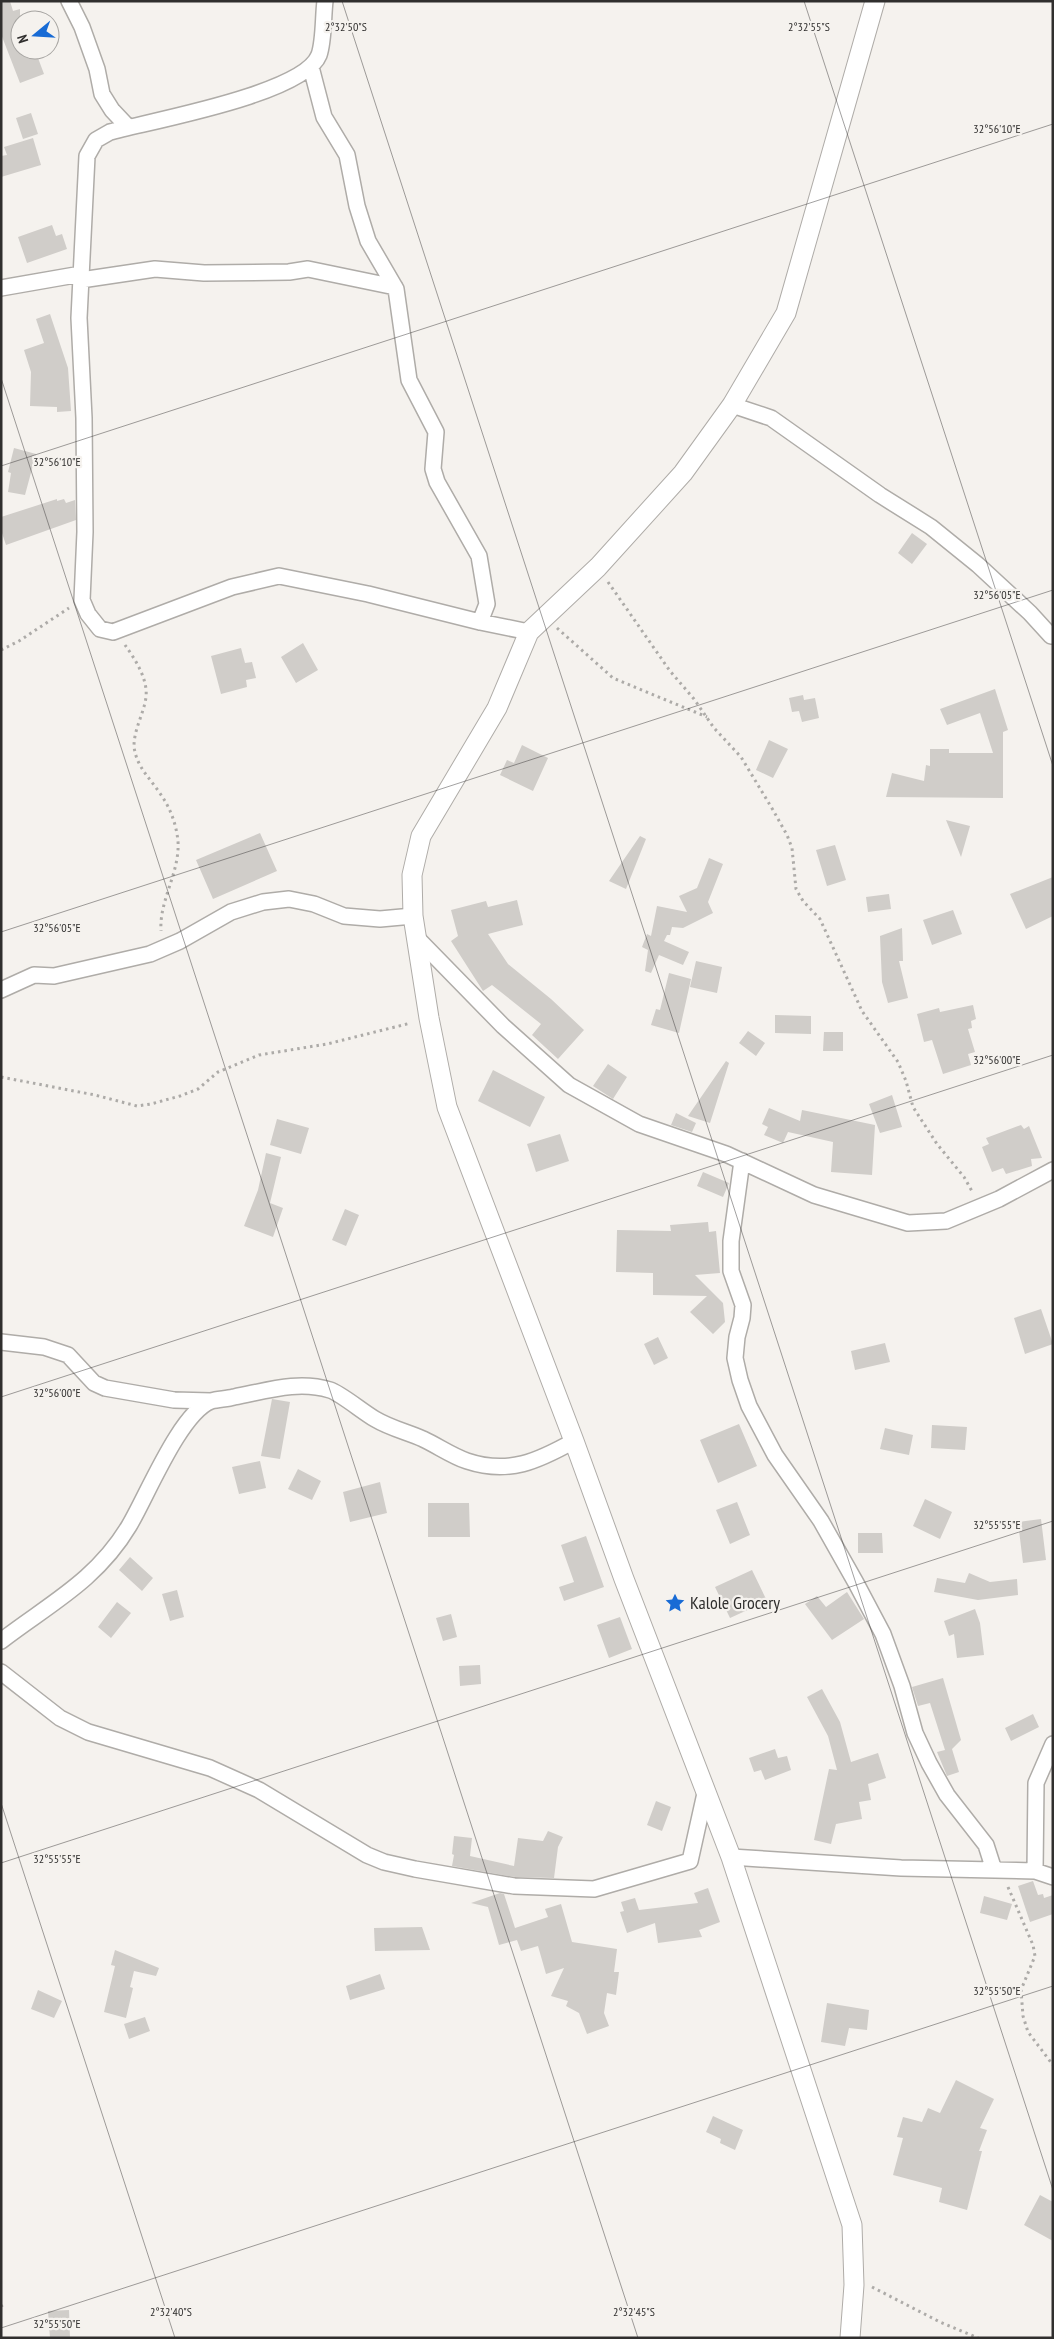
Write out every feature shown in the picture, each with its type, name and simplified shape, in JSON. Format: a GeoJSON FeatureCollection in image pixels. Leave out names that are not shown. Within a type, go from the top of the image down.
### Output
{"type":"FeatureCollection","features":[{"type":"Feature","properties":{"kind":"street"},"geometry":{"type":"LineString","coordinates":[[69,1],[82,27],[97,70],[102,94],[112,110],[128,127]]}},
{"type":"Feature","properties":{"kind":"street"},"geometry":{"type":"LineString","coordinates":[[325,1],[318,55],[311,67],[248,98],[110,132],[96,140],[87,156],[79,328],[84,418],[85,532],[82,600],[88,614],[100,629],[114,632],[232,587],[279,576],[368,594],[480,622],[529,632]]}},
{"type":"Feature","properties":{"kind":"street"},"geometry":{"type":"LineString","coordinates":[[850,2338],[854,2285],[852,2225],[731,1857],[706,1788],[624,1580],[574,1441],[447,1106],[429,1018],[413,916],[412,875],[421,836],[497,708],[529,632],[598,567],[683,473],[732,405],[786,313],[874,1]]}},
{"type":"Feature","properties":{"kind":"street"},"geometry":{"type":"LineString","coordinates":[[311,67],[324,117],[347,155],[357,206],[368,241],[395,287],[410,380],[436,432],[433,469],[437,482],[479,556],[487,604],[480,622]]}},
{"type":"Feature","properties":{"kind":"street"},"geometry":{"type":"LineString","coordinates":[[1,288],[155,269],[204,273],[288,272],[308,269],[395,287]]}},
{"type":"Feature","properties":{"kind":"street"},"geometry":{"type":"LineString","coordinates":[[732,405],[771,418],[880,495],[931,527],[978,565],[1030,613],[1051,636]]}},
{"type":"Feature","properties":{"kind":"street"},"geometry":{"type":"LineString","coordinates":[[1,990],[34,975],[54,976],[150,954],[180,942],[231,912],[263,902],[289,899],[314,904],[344,916],[362,918],[380,919],[413,916]]}},
{"type":"Feature","properties":{"kind":"street"},"geometry":{"type":"LineString","coordinates":[[417,938],[503,1026],[569,1085],[639,1124],[742,1161],[814,1195],[908,1222],[946,1221],[980,1207],[1053,1170]]}},
{"type":"Feature","properties":{"kind":"street"},"geometry":{"type":"LineString","coordinates":[[742,1161],[731,1241],[731,1271],[743,1305],[735,1358],[749,1406],[775,1455],[821,1521],[883,1634],[902,1686],[915,1733],[928,1763],[947,1795],[986,1845],[998,1870]]}},
{"type":"Feature","properties":{"kind":"street"},"geometry":{"type":"LineString","coordinates":[[1,1342],[44,1347],[68,1355],[94,1383],[105,1388],[174,1400],[211,1401],[267,1390],[307,1385],[332,1391],[390,1428],[421,1438],[467,1461],[499,1467],[522,1466],[549,1455],[574,1441]]}},
{"type":"Feature","properties":{"kind":"street"},"geometry":{"type":"LineString","coordinates":[[1,1641],[56,1603],[96,1569],[128,1527],[181,1431],[198,1410],[211,1401]]}},
{"type":"Feature","properties":{"kind":"street"},"geometry":{"type":"LineString","coordinates":[[1,1672],[60,1718],[88,1732],[210,1768],[259,1790],[367,1855],[392,1864],[475,1880],[514,1886],[594,1889],[690,1861],[706,1788]]}},
{"type":"Feature","properties":{"kind":"street"},"geometry":{"type":"LineString","coordinates":[[1034,1871],[1036,1784],[1053,1744]]}},
{"type":"Feature","properties":{"kind":"street"},"geometry":{"type":"LineString","coordinates":[[731,1857],[901,1868],[1034,1871],[1053,1877]]}},
{"type":"Feature","properties":{"kind":"path"},"geometry":{"type":"LineString","coordinates":[[598,567],[634,623],[707,717],[741,757],[787,834],[792,848],[796,889],[803,901],[820,919],[862,1011],[898,1062],[906,1081],[913,1107],[936,1144],[964,1177],[980,1207]]}},
{"type":"Feature","properties":{"kind":"path"},"geometry":{"type":"LineString","coordinates":[[1,650],[19,641],[82,600]]}},
{"type":"Feature","properties":{"kind":"path"},"geometry":{"type":"LineString","coordinates":[[544,617],[613,678],[707,717]]}},
{"type":"Feature","properties":{"kind":"path"},"geometry":{"type":"LineString","coordinates":[[114,632],[136,661],[144,682],[146,697],[134,745],[139,762],[144,775],[167,805],[175,823],[178,856],[160,918],[163,949]]}},
{"type":"Feature","properties":{"kind":"path"},"geometry":{"type":"LineString","coordinates":[[1,1077],[95,1095],[137,1106],[180,1096],[198,1088],[218,1072],[259,1055],[327,1044],[429,1018]]}},
{"type":"Feature","properties":{"kind":"path"},"geometry":{"type":"LineString","coordinates":[[998,1870],[1033,1945],[1035,1956],[1021,1990],[1023,2016],[1028,2032],[1053,2064]]}},
{"type":"Feature","properties":{"kind":"path"},"geometry":{"type":"LineString","coordinates":[[854,2285],[869,2285],[940,2322],[978,2338]]}},
{"type":"Feature","properties":{"kind":"path"},"geometry":{"type":"LineString","coordinates":[[1,2305],[4,2310]]}},
{"type":"Feature","properties":{"kind":"building"},"geometry":{"type":"Polygon","coordinates":[[[1,1],[10,1],[13,10],[10,10],[10,57],[1,34],[1,1]]]}},
{"type":"Feature","properties":{"kind":"building"},"geometry":{"type":"Polygon","coordinates":[[[11,60],[39,60],[44,74],[20,83],[11,60]]]}},
{"type":"Feature","properties":{"kind":"building"},"geometry":{"type":"Polygon","coordinates":[[[31,113],[38,134],[23,139],[16,118],[31,113]]]}},
{"type":"Feature","properties":{"kind":"building"},"geometry":{"type":"Polygon","coordinates":[[[33,138],[41,165],[1,177],[1,156],[7,155],[4,147],[33,138]]]}},
{"type":"Feature","properties":{"kind":"building"},"geometry":{"type":"Polygon","coordinates":[[[52,225],[56,236],[62,234],[67,249],[27,263],[18,237],[52,225]]]}},
{"type":"Feature","properties":{"kind":"building"},"geometry":{"type":"Polygon","coordinates":[[[50,314],[68,368],[71,411],[57,412],[57,407],[30,406],[31,372],[24,350],[44,343],[36,319],[50,314]]]}},
{"type":"Feature","properties":{"kind":"building"},"geometry":{"type":"Polygon","coordinates":[[[14,448],[36,454],[25,495],[8,492],[11,473],[8,472],[14,448]]]}},
{"type":"Feature","properties":{"kind":"building"},"geometry":{"type":"Polygon","coordinates":[[[57,499],[57,501],[64,499],[66,503],[75,500],[76,520],[6,545],[1,530],[1,517],[57,499]]]}},
{"type":"Feature","properties":{"kind":"building"},"geometry":{"type":"Polygon","coordinates":[[[912,533],[927,544],[912,564],[898,553],[912,533]]]}},
{"type":"Feature","properties":{"kind":"building"},"geometry":{"type":"Polygon","coordinates":[[[303,643],[318,670],[296,683],[281,657],[303,643]]]}},
{"type":"Feature","properties":{"kind":"building"},"geometry":{"type":"Polygon","coordinates":[[[241,648],[245,663],[252,662],[256,678],[246,680],[247,687],[221,694],[211,656],[241,648]]]}},
{"type":"Feature","properties":{"kind":"building"},"geometry":{"type":"Polygon","coordinates":[[[995,689],[1008,730],[1003,732],[1003,798],[886,797],[892,773],[924,781],[926,765],[930,766],[930,749],[949,749],[949,753],[993,753],[980,713],[947,725],[940,709],[995,689]]]}},
{"type":"Feature","properties":{"kind":"building"},"geometry":{"type":"Polygon","coordinates":[[[803,695],[804,700],[815,698],[819,718],[802,722],[799,711],[792,712],[789,698],[803,695]]]}},
{"type":"Feature","properties":{"kind":"building"},"geometry":{"type":"Polygon","coordinates":[[[769,740],[788,749],[773,778],[756,770],[769,740]]]}},
{"type":"Feature","properties":{"kind":"building"},"geometry":{"type":"Polygon","coordinates":[[[522,745],[548,758],[533,791],[500,775],[507,760],[514,763],[522,745]]]}},
{"type":"Feature","properties":{"kind":"building"},"geometry":{"type":"Polygon","coordinates":[[[946,820],[970,826],[961,857],[946,820]]]}},
{"type":"Feature","properties":{"kind":"building"},"geometry":{"type":"Polygon","coordinates":[[[260,833],[277,871],[213,899],[196,860],[260,833]]]}},
{"type":"Feature","properties":{"kind":"building"},"geometry":{"type":"Polygon","coordinates":[[[640,836],[646,839],[626,889],[609,881],[640,836]]]}},
{"type":"Feature","properties":{"kind":"building"},"geometry":{"type":"Polygon","coordinates":[[[835,845],[846,880],[827,886],[816,850],[835,845]]]}},
{"type":"Feature","properties":{"kind":"building"},"geometry":{"type":"Polygon","coordinates":[[[709,858],[723,864],[708,902],[713,913],[683,928],[672,927],[670,935],[667,935],[664,941],[689,952],[683,965],[659,955],[651,973],[645,971],[648,950],[642,947],[647,934],[651,936],[657,906],[687,912],[679,896],[697,888],[709,858]]]}},
{"type":"Feature","properties":{"kind":"building"},"geometry":{"type":"Polygon","coordinates":[[[1053,877],[1053,916],[1026,929],[1010,894],[1053,877]]]}},
{"type":"Feature","properties":{"kind":"building"},"geometry":{"type":"Polygon","coordinates":[[[889,894],[891,909],[868,912],[866,897],[889,894]]]}},
{"type":"Feature","properties":{"kind":"building"},"geometry":{"type":"Polygon","coordinates":[[[517,900],[523,925],[488,934],[508,964],[551,999],[584,1030],[558,1059],[532,1035],[541,1024],[492,985],[483,991],[451,941],[458,936],[451,910],[486,901],[488,907],[517,900]]]}},
{"type":"Feature","properties":{"kind":"building"},"geometry":{"type":"Polygon","coordinates":[[[953,910],[962,934],[932,945],[923,920],[953,910]]]}},
{"type":"Feature","properties":{"kind":"building"},"geometry":{"type":"Polygon","coordinates":[[[902,928],[903,961],[899,961],[908,998],[888,1003],[882,982],[880,936],[902,928]]]}},
{"type":"Feature","properties":{"kind":"building"},"geometry":{"type":"Polygon","coordinates":[[[696,961],[722,967],[717,993],[690,987],[696,961]]]}},
{"type":"Feature","properties":{"kind":"building"},"geometry":{"type":"Polygon","coordinates":[[[669,973],[691,979],[679,1033],[651,1025],[656,1009],[660,1010],[669,973]]]}},
{"type":"Feature","properties":{"kind":"building"},"geometry":{"type":"Polygon","coordinates":[[[973,1005],[976,1019],[971,1021],[972,1028],[968,1029],[975,1052],[968,1054],[971,1065],[943,1074],[932,1040],[924,1042],[917,1014],[939,1008],[940,1012],[973,1005]]]}},
{"type":"Feature","properties":{"kind":"building"},"geometry":{"type":"Polygon","coordinates":[[[775,1015],[811,1016],[811,1034],[775,1033],[775,1015]]]}},
{"type":"Feature","properties":{"kind":"building"},"geometry":{"type":"Polygon","coordinates":[[[748,1031],[765,1043],[756,1056],[739,1043],[748,1031]]]}},
{"type":"Feature","properties":{"kind":"building"},"geometry":{"type":"Polygon","coordinates":[[[824,1032],[843,1032],[843,1051],[823,1051],[824,1032]]]}},
{"type":"Feature","properties":{"kind":"building"},"geometry":{"type":"Polygon","coordinates":[[[726,1061],[729,1063],[710,1123],[688,1116],[726,1061]]]}},
{"type":"Feature","properties":{"kind":"building"},"geometry":{"type":"Polygon","coordinates":[[[608,1064],[627,1077],[613,1099],[593,1086],[608,1064]]]}},
{"type":"Feature","properties":{"kind":"building"},"geometry":{"type":"Polygon","coordinates":[[[493,1070],[545,1097],[530,1127],[478,1101],[493,1070]]]}},
{"type":"Feature","properties":{"kind":"building"},"geometry":{"type":"Polygon","coordinates":[[[892,1095],[902,1127],[880,1133],[869,1104],[892,1095]]]}},
{"type":"Feature","properties":{"kind":"building"},"geometry":{"type":"Polygon","coordinates":[[[769,1108],[800,1121],[802,1110],[875,1125],[872,1175],[831,1172],[833,1142],[788,1132],[783,1143],[764,1135],[768,1127],[762,1124],[769,1108]]]}},
{"type":"Feature","properties":{"kind":"building"},"geometry":{"type":"Polygon","coordinates":[[[676,1113],[696,1123],[692,1132],[671,1125],[676,1113]]]}},
{"type":"Feature","properties":{"kind":"building"},"geometry":{"type":"Polygon","coordinates":[[[277,1119],[309,1128],[301,1154],[270,1145],[277,1119]]]}},
{"type":"Feature","properties":{"kind":"building"},"geometry":{"type":"Polygon","coordinates":[[[1021,1125],[1024,1129],[1029,1126],[1042,1158],[1031,1159],[1032,1166],[1006,1174],[1003,1168],[992,1172],[982,1147],[989,1144],[986,1138],[1021,1125]]]}},
{"type":"Feature","properties":{"kind":"building"},"geometry":{"type":"Polygon","coordinates":[[[560,1134],[569,1161],[536,1172],[527,1144],[560,1134]]]}},
{"type":"Feature","properties":{"kind":"building"},"geometry":{"type":"Polygon","coordinates":[[[266,1153],[281,1157],[270,1203],[283,1208],[273,1237],[244,1226],[258,1190],[266,1153]]]}},
{"type":"Feature","properties":{"kind":"building"},"geometry":{"type":"Polygon","coordinates":[[[703,1172],[729,1183],[723,1197],[697,1186],[703,1172]]]}},
{"type":"Feature","properties":{"kind":"building"},"geometry":{"type":"Polygon","coordinates":[[[345,1209],[359,1215],[346,1246],[332,1240],[345,1209]]]}},
{"type":"Feature","properties":{"kind":"building"},"geometry":{"type":"Polygon","coordinates":[[[708,1222],[709,1232],[716,1231],[720,1273],[695,1275],[723,1303],[725,1322],[713,1334],[690,1312],[707,1296],[653,1295],[653,1273],[616,1272],[617,1230],[671,1231],[670,1225],[708,1222]]]}},
{"type":"Feature","properties":{"kind":"building"},"geometry":{"type":"Polygon","coordinates":[[[1041,1309],[1053,1344],[1025,1354],[1014,1318],[1041,1309]]]}},
{"type":"Feature","properties":{"kind":"building"},"geometry":{"type":"Polygon","coordinates":[[[658,1337],[668,1358],[654,1365],[644,1344],[658,1337]]]}},
{"type":"Feature","properties":{"kind":"building"},"geometry":{"type":"Polygon","coordinates":[[[885,1343],[890,1362],[855,1370],[851,1351],[885,1343]]]}},
{"type":"Feature","properties":{"kind":"building"},"geometry":{"type":"Polygon","coordinates":[[[272,1399],[290,1402],[280,1459],[261,1456],[272,1399]]]}},
{"type":"Feature","properties":{"kind":"building"},"geometry":{"type":"Polygon","coordinates":[[[739,1424],[757,1466],[718,1483],[700,1440],[739,1424]]]}},
{"type":"Feature","properties":{"kind":"building"},"geometry":{"type":"Polygon","coordinates":[[[932,1425],[967,1427],[965,1450],[931,1448],[932,1425]]]}},
{"type":"Feature","properties":{"kind":"building"},"geometry":{"type":"Polygon","coordinates":[[[885,1428],[913,1435],[909,1455],[880,1449],[885,1428]]]}},
{"type":"Feature","properties":{"kind":"building"},"geometry":{"type":"Polygon","coordinates":[[[260,1461],[266,1488],[239,1494],[232,1467],[260,1461]]]}},
{"type":"Feature","properties":{"kind":"building"},"geometry":{"type":"Polygon","coordinates":[[[298,1469],[321,1481],[312,1500],[288,1489],[298,1469]]]}},
{"type":"Feature","properties":{"kind":"building"},"geometry":{"type":"Polygon","coordinates":[[[380,1482],[387,1513],[350,1522],[343,1492],[380,1482]]]}},
{"type":"Feature","properties":{"kind":"building"},"geometry":{"type":"Polygon","coordinates":[[[925,1499],[952,1512],[940,1539],[913,1526],[925,1499]]]}},
{"type":"Feature","properties":{"kind":"building"},"geometry":{"type":"Polygon","coordinates":[[[737,1502],[750,1535],[730,1544],[716,1510],[737,1502]]]}},
{"type":"Feature","properties":{"kind":"building"},"geometry":{"type":"Polygon","coordinates":[[[428,1503],[469,1503],[470,1537],[428,1537],[428,1503]]]}},
{"type":"Feature","properties":{"kind":"building"},"geometry":{"type":"Polygon","coordinates":[[[1041,1519],[1046,1560],[1023,1563],[1018,1522],[1041,1519]]]}},
{"type":"Feature","properties":{"kind":"building"},"geometry":{"type":"Polygon","coordinates":[[[858,1533],[882,1533],[883,1553],[858,1553],[858,1533]]]}},
{"type":"Feature","properties":{"kind":"building"},"geometry":{"type":"Polygon","coordinates":[[[586,1536],[604,1587],[564,1601],[559,1587],[574,1582],[561,1545],[586,1536]]]}},
{"type":"Feature","properties":{"kind":"building"},"geometry":{"type":"Polygon","coordinates":[[[130,1557],[153,1578],[142,1591],[119,1570],[130,1557]]]}},
{"type":"Feature","properties":{"kind":"building"},"geometry":{"type":"Polygon","coordinates":[[[752,1570],[767,1601],[730,1618],[715,1587],[752,1570]]]}},
{"type":"Feature","properties":{"kind":"building"},"geometry":{"type":"Polygon","coordinates":[[[969,1573],[990,1582],[1017,1579],[1018,1595],[978,1600],[934,1592],[937,1578],[965,1583],[969,1573]]]}},
{"type":"Feature","properties":{"kind":"building"},"geometry":{"type":"Polygon","coordinates":[[[177,1590],[184,1617],[170,1621],[162,1594],[177,1590]]]}},
{"type":"Feature","properties":{"kind":"building"},"geometry":{"type":"Polygon","coordinates":[[[847,1592],[864,1619],[832,1640],[805,1604],[817,1596],[826,1607],[847,1592]]]}},
{"type":"Feature","properties":{"kind":"building"},"geometry":{"type":"Polygon","coordinates":[[[117,1602],[131,1613],[111,1638],[98,1627],[117,1602]]]}},
{"type":"Feature","properties":{"kind":"building"},"geometry":{"type":"Polygon","coordinates":[[[975,1609],[980,1623],[984,1655],[957,1658],[954,1634],[949,1636],[944,1621],[975,1609]]]}},
{"type":"Feature","properties":{"kind":"building"},"geometry":{"type":"Polygon","coordinates":[[[451,1614],[457,1637],[443,1641],[436,1618],[451,1614]]]}},
{"type":"Feature","properties":{"kind":"building"},"geometry":{"type":"Polygon","coordinates":[[[620,1617],[632,1649],[609,1658],[597,1625],[620,1617]]]}},
{"type":"Feature","properties":{"kind":"building"},"geometry":{"type":"Polygon","coordinates":[[[480,1665],[481,1684],[460,1686],[459,1666],[480,1665]]]}},
{"type":"Feature","properties":{"kind":"building"},"geometry":{"type":"Polygon","coordinates":[[[943,1678],[961,1740],[952,1749],[959,1772],[947,1776],[937,1752],[945,1750],[930,1703],[918,1706],[912,1687],[943,1678]]]}},
{"type":"Feature","properties":{"kind":"building"},"geometry":{"type":"Polygon","coordinates":[[[822,1689],[840,1722],[851,1762],[878,1753],[886,1778],[868,1784],[871,1800],[859,1802],[862,1819],[836,1824],[831,1844],[814,1840],[829,1769],[837,1770],[828,1736],[807,1697],[822,1689]]]}},
{"type":"Feature","properties":{"kind":"building"},"geometry":{"type":"Polygon","coordinates":[[[1033,1714],[1039,1727],[1011,1741],[1005,1728],[1033,1714]]]}},
{"type":"Feature","properties":{"kind":"building"},"geometry":{"type":"Polygon","coordinates":[[[775,1749],[778,1758],[787,1756],[791,1770],[765,1780],[761,1770],[754,1772],[749,1758],[775,1749]]]}},
{"type":"Feature","properties":{"kind":"building"},"geometry":{"type":"Polygon","coordinates":[[[656,1801],[671,1807],[662,1831],[647,1825],[656,1801]]]}},
{"type":"Feature","properties":{"kind":"building"},"geometry":{"type":"Polygon","coordinates":[[[548,1831],[563,1837],[558,1847],[554,1878],[515,1877],[452,1866],[454,1836],[472,1838],[470,1856],[514,1866],[518,1838],[543,1841],[548,1831]]]}},
{"type":"Feature","properties":{"kind":"building"},"geometry":{"type":"Polygon","coordinates":[[[1033,1881],[1038,1895],[1043,1894],[1044,1898],[1053,1895],[1053,1914],[1030,1922],[1018,1886],[1033,1881]]]}},
{"type":"Feature","properties":{"kind":"building"},"geometry":{"type":"Polygon","coordinates":[[[708,1888],[720,1922],[699,1930],[702,1937],[658,1943],[655,1923],[627,1933],[620,1912],[624,1911],[621,1902],[635,1898],[639,1910],[698,1903],[694,1893],[708,1888]]]}},
{"type":"Feature","properties":{"kind":"building"},"geometry":{"type":"Polygon","coordinates":[[[500,1893],[504,1894],[515,1928],[548,1917],[545,1909],[561,1904],[572,1942],[617,1949],[614,1972],[619,1972],[616,1995],[607,1993],[604,2013],[609,2026],[587,2034],[579,2013],[566,2006],[568,2001],[551,1996],[564,1968],[546,1974],[538,1946],[521,1951],[517,1940],[499,1945],[488,1907],[471,1903],[500,1893]]]}},
{"type":"Feature","properties":{"kind":"building"},"geometry":{"type":"Polygon","coordinates":[[[984,1896],[1012,1904],[1007,1920],[980,1913],[984,1896]]]}},
{"type":"Feature","properties":{"kind":"building"},"geometry":{"type":"Polygon","coordinates":[[[422,1927],[430,1950],[375,1951],[374,1928],[422,1927]]]}},
{"type":"Feature","properties":{"kind":"building"},"geometry":{"type":"Polygon","coordinates":[[[115,1950],[159,1968],[156,1976],[134,1971],[130,1987],[133,1988],[126,2018],[104,2012],[115,1966],[111,1965],[115,1950]]]}},
{"type":"Feature","properties":{"kind":"building"},"geometry":{"type":"Polygon","coordinates":[[[380,1974],[385,1989],[350,2000],[346,1986],[380,1974]]]}},
{"type":"Feature","properties":{"kind":"building"},"geometry":{"type":"Polygon","coordinates":[[[38,1990],[62,2001],[54,2018],[31,2009],[38,1990]]]}},
{"type":"Feature","properties":{"kind":"building"},"geometry":{"type":"Polygon","coordinates":[[[827,2003],[869,2010],[867,2030],[849,2028],[845,2046],[821,2042],[827,2003]]]}},
{"type":"Feature","properties":{"kind":"building"},"geometry":{"type":"Polygon","coordinates":[[[145,2017],[150,2031],[129,2039],[124,2024],[145,2017]]]}},
{"type":"Feature","properties":{"kind":"building"},"geometry":{"type":"Polygon","coordinates":[[[956,2080],[994,2099],[980,2128],[987,2130],[979,2151],[982,2151],[967,2210],[939,2202],[942,2188],[893,2175],[903,2138],[897,2137],[903,2117],[922,2122],[928,2108],[940,2113],[956,2080]]]}},
{"type":"Feature","properties":{"kind":"building"},"geometry":{"type":"Polygon","coordinates":[[[713,2116],[743,2130],[735,2150],[720,2143],[721,2139],[706,2132],[713,2116]]]}},
{"type":"Feature","properties":{"kind":"building"},"geometry":{"type":"Polygon","coordinates":[[[1040,2195],[1053,2202],[1053,2241],[1024,2225],[1040,2195]]]}},
{"type":"Feature","properties":{"kind":"building"},"geometry":{"type":"Polygon","coordinates":[[[69,2310],[70,2338],[50,2338],[48,2311],[69,2310]]]}},
{"type":"Feature","properties":{"kind":"place","name":"Kalole Grocery"},"geometry":{"type":"Point","coordinates":[675,1603]}}]}
